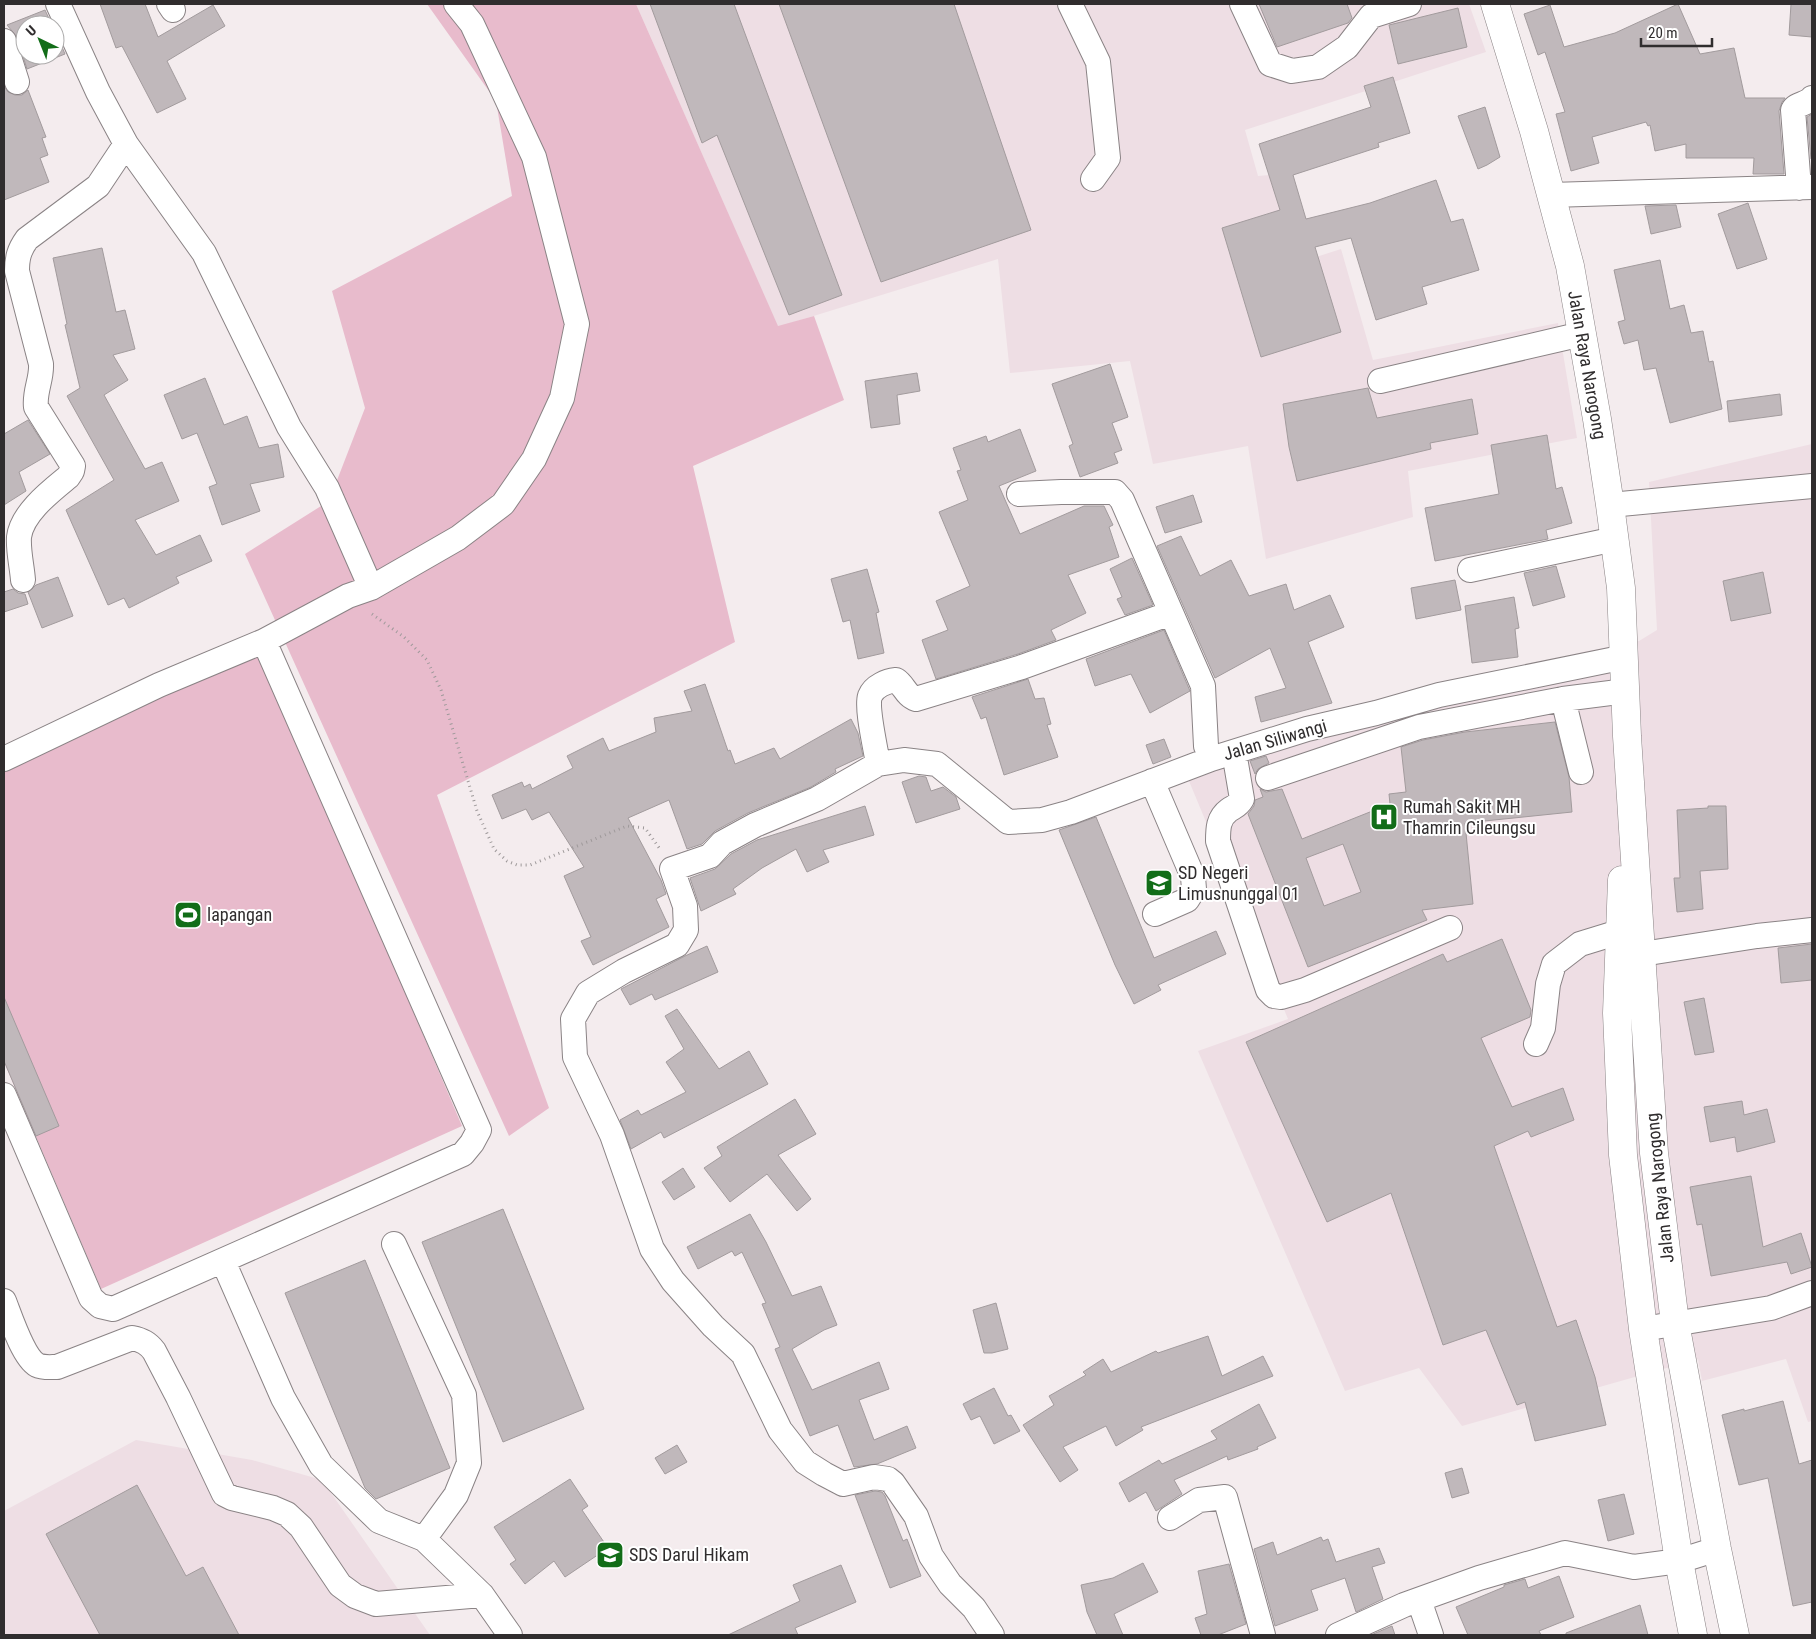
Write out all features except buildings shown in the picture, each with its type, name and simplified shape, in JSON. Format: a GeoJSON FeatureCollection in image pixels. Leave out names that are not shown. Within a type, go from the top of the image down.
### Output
{"type":"FeatureCollection","features":[{"type":"Feature","properties":{"kind":"main road","name":"Jalan Raya Narogong"},"geometry":{"type":"LineString","coordinates":[[1496,4],[1534,131],[1570,266],[1610,506],[1621,588],[1627,736],[1654,1153],[1675,1323],[1735,1635]]}},
{"type":"Feature","properties":{"kind":"main road","name":"Jalan Raya Narogong"},"geometry":{"type":"LineString","coordinates":[[1627,736],[1617,1013],[1623,1155],[1643,1329],[1679,1561],[1693,1635]]}},
{"type":"Feature","properties":{"kind":"street"},"geometry":{"type":"LineString","coordinates":[[58,4],[98,92],[126,144],[204,253],[289,427],[327,488],[371,588]]}},
{"type":"Feature","properties":{"kind":"street"},"geometry":{"type":"LineString","coordinates":[[4,759],[160,685],[264,640],[348,596],[371,588],[458,538],[503,504],[534,459],[562,398],[577,324],[534,157],[472,24],[456,4]]}},
{"type":"Feature","properties":{"kind":"street"},"geometry":{"type":"LineString","coordinates":[[1070,4],[1098,62],[1108,158],[1093,178]]}},
{"type":"Feature","properties":{"kind":"street"},"geometry":{"type":"LineString","coordinates":[[1242,4],[1270,64],[1292,71],[1318,67],[1347,47],[1371,16],[1409,4]]}},
{"type":"Feature","properties":{"kind":"street"},"geometry":{"type":"LineString","coordinates":[[4,41],[17,82]]}},
{"type":"Feature","properties":{"kind":"street"},"geometry":{"type":"LineString","coordinates":[[1550,195],[1806,188],[1793,110],[1794,107],[1808,102],[1812,98]]}},
{"type":"Feature","properties":{"kind":"street"},"geometry":{"type":"LineString","coordinates":[[23,580],[19,542],[22,526],[37,504],[68,477],[73,466],[36,407],[35,398],[42,374],[41,364],[17,271],[17,260],[20,250],[27,240],[98,186],[126,144]]}},
{"type":"Feature","properties":{"kind":"street"},"geometry":{"type":"LineString","coordinates":[[1380,381],[1582,334]]}},
{"type":"Feature","properties":{"kind":"street"},"geometry":{"type":"LineString","coordinates":[[1610,506],[1812,486]]}},
{"type":"Feature","properties":{"kind":"street","name":"Jalan Siliwangi"},"geometry":{"type":"LineString","coordinates":[[1019,494],[1115,492],[1122,500],[1203,686],[1206,746],[1212,759],[1307,729],[1376,713],[1439,694],[1625,657]]}},
{"type":"Feature","properties":{"kind":"street"},"geometry":{"type":"LineString","coordinates":[[1470,570],[1614,538]]}},
{"type":"Feature","properties":{"kind":"street"},"geometry":{"type":"LineString","coordinates":[[878,764],[869,702],[873,691],[879,686],[896,680],[899,681],[908,695],[916,699],[1022,666],[1171,613]]}},
{"type":"Feature","properties":{"kind":"street"},"geometry":{"type":"LineString","coordinates":[[4,1095],[91,1298],[100,1306],[113,1309],[462,1154],[472,1143],[479,1130],[264,640]]}},
{"type":"Feature","properties":{"kind":"street"},"geometry":{"type":"LineString","coordinates":[[1268,778],[1419,726],[1563,699],[1626,691]]}},
{"type":"Feature","properties":{"kind":"street"},"geometry":{"type":"LineString","coordinates":[[1563,699],[1581,772]]}},
{"type":"Feature","properties":{"kind":"street"},"geometry":{"type":"LineString","coordinates":[[1234,752],[1242,800],[1222,817],[1218,824],[1218,841],[1254,950],[1271,993],[1281,997],[1305,990],[1450,928]]}},
{"type":"Feature","properties":{"kind":"street"},"geometry":{"type":"LineString","coordinates":[[992,1635],[974,1608],[950,1584],[931,1556],[916,1516],[893,1483],[888,1479],[874,1477],[844,1484],[805,1462],[780,1430],[743,1354],[713,1326],[673,1281],[652,1249],[612,1135],[575,1057],[573,1019],[588,993],[624,971],[677,945],[686,930],[685,906],[672,869],[710,856],[722,843],[755,825],[817,799],[878,764],[904,760],[937,764],[1008,822],[1042,820],[1071,812],[1212,759]]}},
{"type":"Feature","properties":{"kind":"street"},"geometry":{"type":"LineString","coordinates":[[1152,782],[1193,877],[1194,889],[1187,900],[1155,914]]}},
{"type":"Feature","properties":{"kind":"street"},"geometry":{"type":"LineString","coordinates":[[1642,954],[1757,936],[1812,930]]}},
{"type":"Feature","properties":{"kind":"street"},"geometry":{"type":"LineString","coordinates":[[1536,1044],[1542,1028],[1548,984],[1554,964],[1580,944],[1620,932]]}},
{"type":"Feature","properties":{"kind":"street"},"geometry":{"type":"LineString","coordinates":[[394,1244],[464,1395],[469,1463],[456,1495],[424,1539]]}},
{"type":"Feature","properties":{"kind":"street"},"geometry":{"type":"LineString","coordinates":[[222,1261],[283,1398],[321,1465],[378,1521],[424,1539],[482,1595],[510,1635]]}},
{"type":"Feature","properties":{"kind":"street"},"geometry":{"type":"LineString","coordinates":[[1643,1329],[1771,1308],[1812,1293]]}},
{"type":"Feature","properties":{"kind":"street"},"geometry":{"type":"LineString","coordinates":[[4,1300],[26,1353],[38,1365],[57,1367],[132,1338],[149,1344],[178,1397],[224,1494],[287,1514],[301,1527],[340,1584],[355,1596],[376,1604],[482,1595]]}},
{"type":"Feature","properties":{"kind":"street"},"geometry":{"type":"LineString","coordinates":[[1170,1518],[1199,1500],[1225,1497],[1263,1635]]}},
{"type":"Feature","properties":{"kind":"street"},"geometry":{"type":"LineString","coordinates":[[1338,1635],[1404,1605],[1479,1578],[1565,1553],[1634,1567],[1679,1561],[1717,1549]]}},
{"type":"Feature","properties":{"kind":"street"},"geometry":{"type":"LineString","coordinates":[[1419,1600],[1432,1635]]}},
{"type":"Feature","properties":{"kind":"path"},"geometry":{"type":"LineString","coordinates":[[348,596],[404,637],[427,660],[441,690],[476,811],[494,848],[507,861],[517,865],[530,865],[627,826],[645,828],[672,869]]}},
{"type":"Feature","properties":{"kind":"shaded area"},"geometry":{"type":"Polygon","coordinates":[[[427,4],[636,4],[778,326],[814,316],[844,400],[693,466],[735,642],[437,795],[549,1108],[509,1136],[245,554],[329,501],[365,408],[332,291],[512,196],[496,101],[427,4]]]}},
{"type":"Feature","properties":{"kind":"shaded area"},"geometry":{"type":"Polygon","coordinates":[[[636,4],[1469,4],[1486,52],[1245,130],[1258,176],[1290,173],[1313,258],[1341,249],[1373,360],[1558,323],[1577,438],[1408,471],[1413,517],[1266,559],[1248,446],[1153,464],[1130,361],[1010,373],[998,259],[778,327],[636,4]]]}},
{"type":"Feature","properties":{"kind":"shaded area"},"geometry":{"type":"Polygon","coordinates":[[[1812,444],[1812,1421],[1808,1422],[1786,1359],[1702,1381],[1698,1359],[1462,1426],[1419,1368],[1345,1391],[1198,1051],[1288,1019],[1189,781],[1228,746],[1583,652],[1639,641],[1657,630],[1649,482],[1812,444]]]}},
{"type":"Feature","properties":{"kind":"shaded area","name":"lapangan"},"geometry":{"type":"Polygon","coordinates":[[[260,651],[462,1126],[101,1289],[4,1062],[4,769],[260,651]]]}},
{"type":"Feature","properties":{"kind":"shaded area"},"geometry":{"type":"Polygon","coordinates":[[[136,1440],[252,1460],[322,1480],[430,1635],[4,1635],[4,1511],[136,1440]]]}},
{"type":"Feature","properties":{"kind":"place","name":"Rumah Sakit MH Thamrin Cileungsu"},"geometry":{"type":"Point","coordinates":[1384,817]}},
{"type":"Feature","properties":{"kind":"place","name":"SD Negeri Limusnunggal 01"},"geometry":{"type":"Point","coordinates":[1159,883]}},
{"type":"Feature","properties":{"kind":"place","name":"lapangan"},"geometry":{"type":"Point","coordinates":[188,915]}},
{"type":"Feature","properties":{"kind":"place","name":"SDS Darul Hikam"},"geometry":{"type":"Point","coordinates":[610,1555]}}]}
